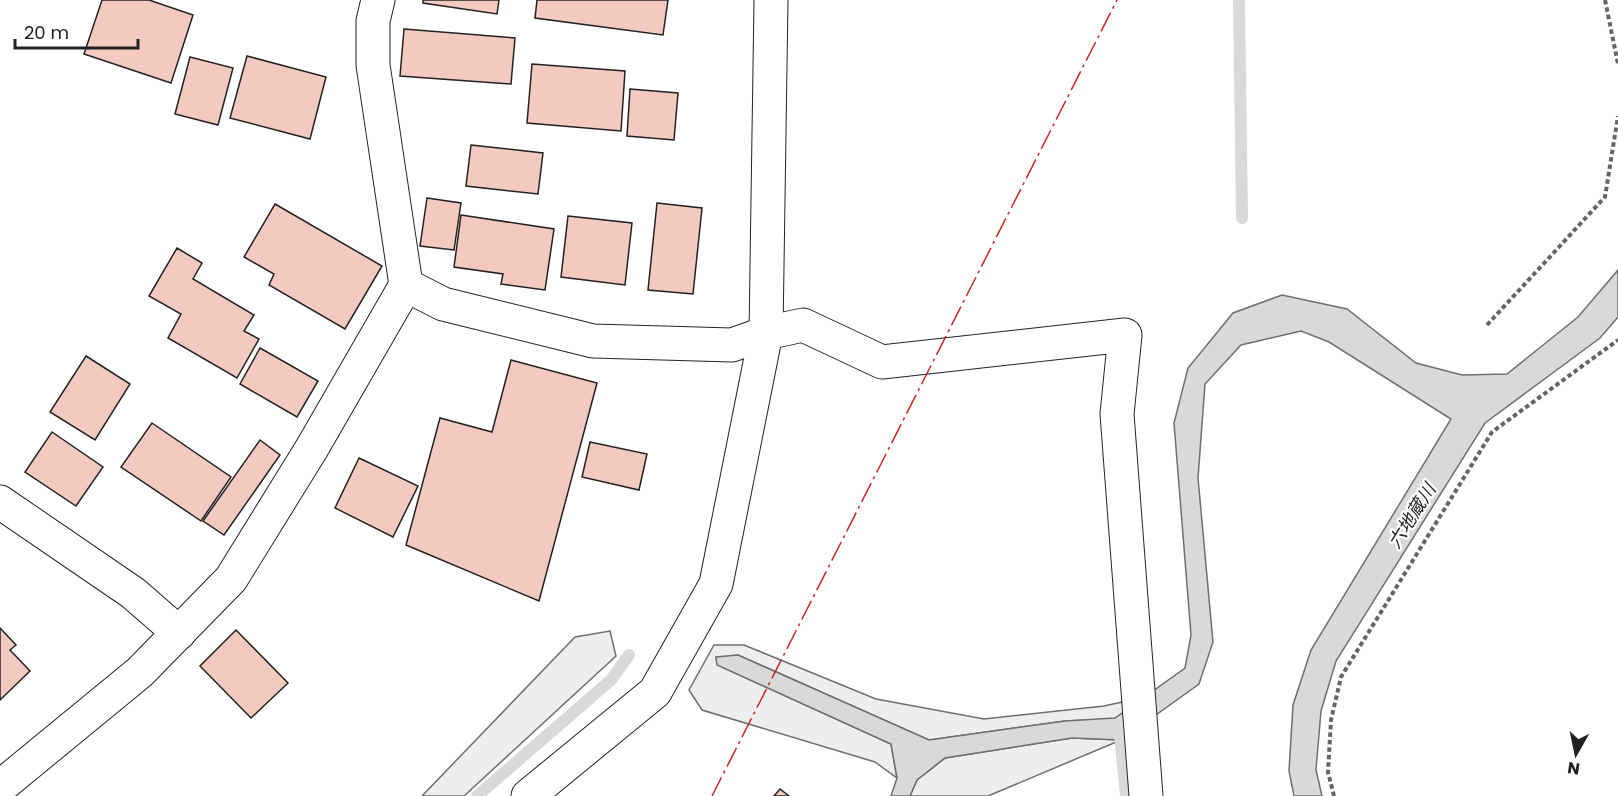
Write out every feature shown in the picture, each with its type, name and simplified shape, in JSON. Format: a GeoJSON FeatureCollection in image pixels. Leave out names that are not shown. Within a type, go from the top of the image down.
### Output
{"type":"FeatureCollection","features":[{"type":"Feature","properties":{"kind":"street"},"geometry":{"type":"LineString","coordinates":[[0,787],[140,672],[231,579],[312,448],[406,285],[374,65],[373,21],[378,0]]}},
{"type":"Feature","properties":{"kind":"street"},"geometry":{"type":"LineString","coordinates":[[528,796],[655,692],[716,584],[766,333],[771,0]]}},
{"type":"Feature","properties":{"kind":"street"},"geometry":{"type":"LineString","coordinates":[[406,285],[443,303],[593,341],[732,345],[766,333],[803,325],[882,362],[1125,335],[1117,414],[1146,796]]}},
{"type":"Feature","properties":{"kind":"street"},"geometry":{"type":"LineString","coordinates":[[0,502],[133,593],[179,633]]}},
{"type":"Feature","properties":{"kind":"path"},"geometry":{"type":"LineString","coordinates":[[1605,0],[1618,64]]}},
{"type":"Feature","properties":{"kind":"path"},"geometry":{"type":"LineString","coordinates":[[1486,325],[1605,197],[1618,116]]}},
{"type":"Feature","properties":{"kind":"path"},"geometry":{"type":"LineString","coordinates":[[1334,796],[1328,772],[1332,720],[1341,676],[1492,432],[1618,340]]}},
{"type":"Feature","properties":{"kind":"shaded area"},"geometry":{"type":"Polygon","coordinates":[[[610,631],[616,656],[464,796],[422,796],[575,637],[610,631]]]}},
{"type":"Feature","properties":{"kind":"shaded area"},"geometry":{"type":"Polygon","coordinates":[[[714,645],[744,645],[876,699],[984,719],[1104,706],[1145,697],[1115,719],[1065,721],[929,740],[738,655],[716,658],[718,665],[891,744],[897,778],[875,762],[702,710],[689,690],[714,645]]]}},
{"type":"Feature","properties":{"kind":"shaded area"},"geometry":{"type":"Polygon","coordinates":[[[1072,738],[1121,740],[988,796],[910,796],[917,780],[945,758],[1072,738]]]}},
{"type":"Feature","properties":{"kind":"water","name":"六地蔵川"},"geometry":{"type":"Polygon","coordinates":[[[1618,270],[1618,317],[1600,338],[1485,423],[1336,661],[1321,711],[1316,770],[1322,796],[1294,796],[1289,771],[1293,705],[1311,650],[1451,419],[1329,342],[1301,331],[1241,345],[1205,384],[1198,478],[1213,642],[1199,684],[1121,740],[1072,738],[945,758],[917,780],[910,796],[891,796],[897,778],[891,744],[717,665],[716,657],[738,655],[929,740],[1065,721],[1115,718],[1185,668],[1191,635],[1174,423],[1188,368],[1233,313],[1282,295],[1347,309],[1416,363],[1462,375],[1507,374],[1578,317],[1618,270]]]}},
{"type":"Feature","properties":{"kind":"building"},"geometry":{"type":"Polygon","coordinates":[[[102,0],[149,0],[193,15],[171,83],[84,54],[102,0]]]}},
{"type":"Feature","properties":{"kind":"building"},"geometry":{"type":"Polygon","coordinates":[[[423,0],[499,0],[497,14],[423,3],[423,0]]]}},
{"type":"Feature","properties":{"kind":"building"},"geometry":{"type":"Polygon","coordinates":[[[537,0],[668,0],[663,35],[535,18],[537,0]]]}},
{"type":"Feature","properties":{"kind":"building"},"geometry":{"type":"Polygon","coordinates":[[[404,29],[515,38],[511,84],[400,76],[404,29]]]}},
{"type":"Feature","properties":{"kind":"building"},"geometry":{"type":"Polygon","coordinates":[[[247,56],[326,77],[310,139],[230,118],[247,56]]]}},
{"type":"Feature","properties":{"kind":"building"},"geometry":{"type":"Polygon","coordinates":[[[190,57],[233,68],[218,125],[175,114],[190,57]]]}},
{"type":"Feature","properties":{"kind":"building"},"geometry":{"type":"Polygon","coordinates":[[[532,64],[625,71],[621,131],[527,123],[532,64]]]}},
{"type":"Feature","properties":{"kind":"building"},"geometry":{"type":"Polygon","coordinates":[[[630,89],[678,93],[674,140],[627,136],[630,89]]]}},
{"type":"Feature","properties":{"kind":"building"},"geometry":{"type":"Polygon","coordinates":[[[471,145],[543,153],[538,194],[466,186],[471,145]]]}},
{"type":"Feature","properties":{"kind":"building"},"geometry":{"type":"Polygon","coordinates":[[[427,198],[461,203],[454,250],[420,246],[427,198]]]}},
{"type":"Feature","properties":{"kind":"building"},"geometry":{"type":"Polygon","coordinates":[[[657,203],[702,208],[693,294],[648,290],[657,203]]]}},
{"type":"Feature","properties":{"kind":"building"},"geometry":{"type":"Polygon","coordinates":[[[275,204],[382,266],[345,329],[269,285],[274,274],[244,257],[275,204]]]}},
{"type":"Feature","properties":{"kind":"building"},"geometry":{"type":"Polygon","coordinates":[[[461,215],[554,229],[545,290],[501,284],[503,274],[454,267],[461,215]]]}},
{"type":"Feature","properties":{"kind":"building"},"geometry":{"type":"Polygon","coordinates":[[[568,216],[632,223],[625,285],[561,277],[568,216]]]}},
{"type":"Feature","properties":{"kind":"building"},"geometry":{"type":"Polygon","coordinates":[[[177,248],[202,263],[193,279],[254,315],[244,331],[259,339],[237,378],[168,338],[181,314],[149,296],[177,248]]]}},
{"type":"Feature","properties":{"kind":"building"},"geometry":{"type":"Polygon","coordinates":[[[260,348],[318,381],[297,417],[240,384],[260,348]]]}},
{"type":"Feature","properties":{"kind":"building"},"geometry":{"type":"Polygon","coordinates":[[[86,356],[130,384],[95,440],[50,412],[86,356]]]}},
{"type":"Feature","properties":{"kind":"building"},"geometry":{"type":"Polygon","coordinates":[[[511,360],[597,383],[539,601],[406,545],[440,418],[492,432],[511,360]]]}},
{"type":"Feature","properties":{"kind":"building"},"geometry":{"type":"Polygon","coordinates":[[[152,423],[231,477],[201,521],[121,467],[152,423]]]}},
{"type":"Feature","properties":{"kind":"building"},"geometry":{"type":"Polygon","coordinates":[[[52,432],[103,467],[76,506],[25,472],[52,432]]]}},
{"type":"Feature","properties":{"kind":"building"},"geometry":{"type":"Polygon","coordinates":[[[260,440],[280,455],[224,535],[203,521],[260,440]]]}},
{"type":"Feature","properties":{"kind":"building"},"geometry":{"type":"Polygon","coordinates":[[[590,442],[647,454],[639,490],[582,477],[590,442]]]}},
{"type":"Feature","properties":{"kind":"building"},"geometry":{"type":"Polygon","coordinates":[[[359,458],[418,486],[393,537],[335,508],[359,458]]]}},
{"type":"Feature","properties":{"kind":"building"},"geometry":{"type":"Polygon","coordinates":[[[0,628],[16,645],[10,650],[30,671],[0,700],[0,628]]]}},
{"type":"Feature","properties":{"kind":"building"},"geometry":{"type":"Polygon","coordinates":[[[236,630],[288,683],[251,718],[200,666],[236,630]]]}},
{"type":"Feature","properties":{"kind":"building"},"geometry":{"type":"Polygon","coordinates":[[[780,789],[789,796],[774,796],[780,789]]]}},
{"type":"Feature","properties":{"kind":"waterway"},"geometry":{"type":"LineString","coordinates":[[1239,0],[1242,218]]}},
{"type":"Feature","properties":{"kind":"waterway"},"geometry":{"type":"LineString","coordinates":[[477,796],[611,680],[629,655]]}},
{"type":"Feature","properties":{"kind":"waterway"},"geometry":{"type":"LineString","coordinates":[[1119,725],[1126,796]]}},
{"type":"Feature","properties":{"kind":"power"},"geometry":{"type":"LineString","coordinates":[[712,796],[1117,0]]}}]}
